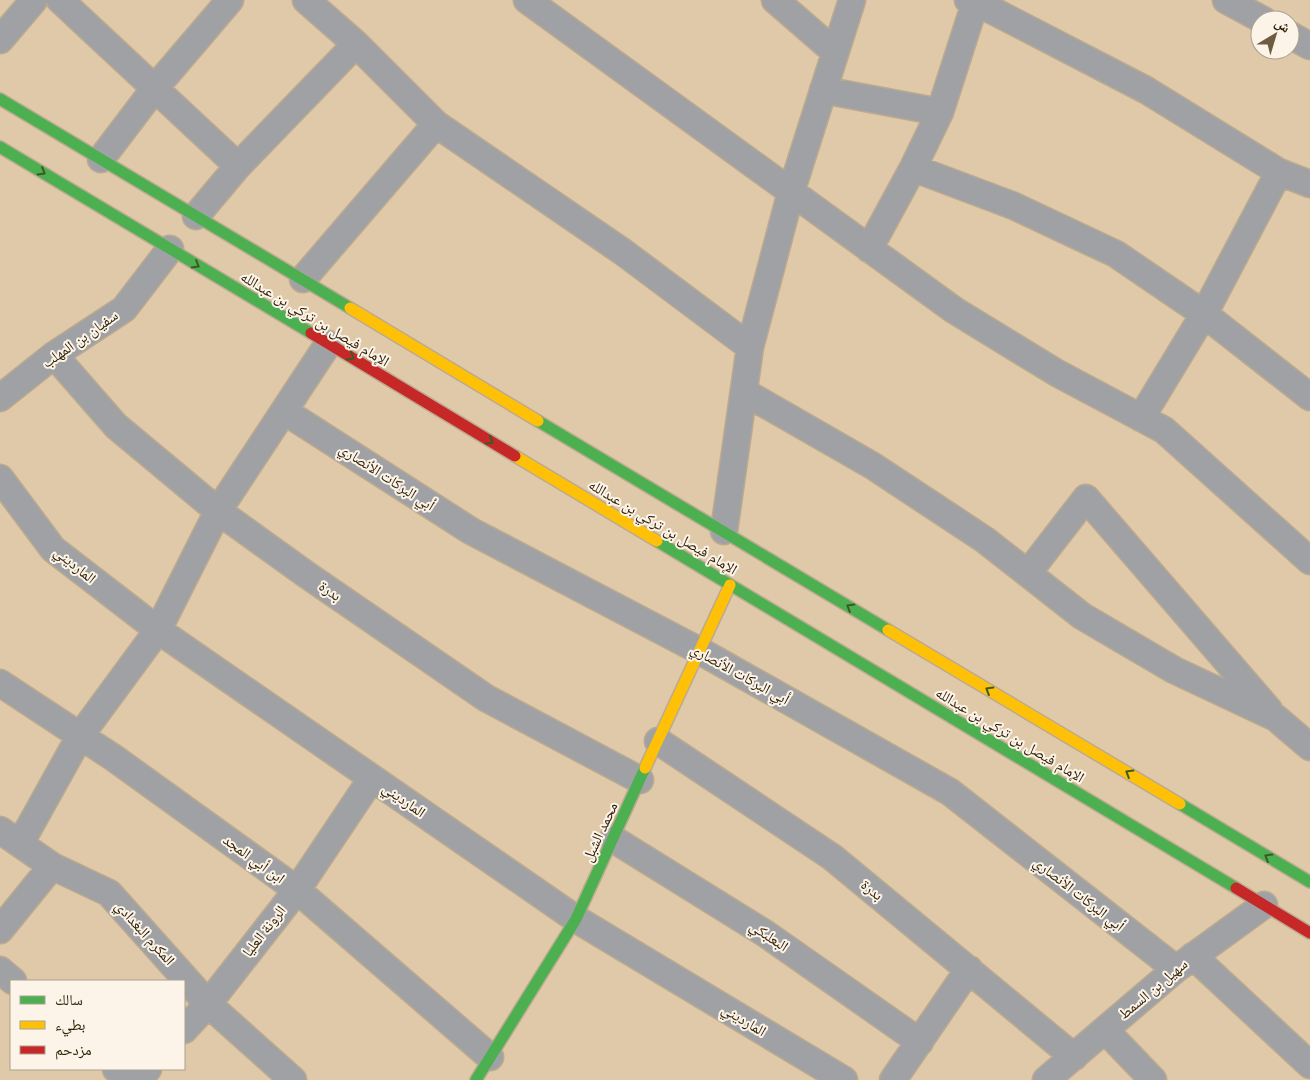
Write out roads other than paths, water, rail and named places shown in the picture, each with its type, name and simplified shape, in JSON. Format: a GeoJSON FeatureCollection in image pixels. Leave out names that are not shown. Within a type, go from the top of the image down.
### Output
{"type":"FeatureCollection","features":[{"type":"Feature","properties":{"kind":"main road","name":"الإمام فيصل بن تركي بن عبدالله"},"geometry":{"type":"LineString","coordinates":[[0,99],[1309,880]]}},
{"type":"Feature","properties":{"kind":"main road","name":"الإمام فيصل بن تركي بن عبدالله"},"geometry":{"type":"LineString","coordinates":[[0,147],[1310,933]]}},
{"type":"Feature","properties":{"kind":"main road","name":"محمد الشبل"},"geometry":{"type":"LineString","coordinates":[[476,1080],[576,919],[730,585]]}},
{"type":"Feature","properties":{"kind":"street"},"geometry":{"type":"LineString","coordinates":[[0,40],[34,0]]}},
{"type":"Feature","properties":{"kind":"street"},"geometry":{"type":"LineString","coordinates":[[60,0],[238,166]]}},
{"type":"Feature","properties":{"kind":"street"},"geometry":{"type":"LineString","coordinates":[[101,159],[155,88],[230,0]]}},
{"type":"Feature","properties":{"kind":"street"},"geometry":{"type":"LineString","coordinates":[[306,0],[356,44],[436,124],[623,252],[750,347]]}},
{"type":"Feature","properties":{"kind":"street"},"geometry":{"type":"LineString","coordinates":[[527,0],[954,310],[1057,373],[1164,430],[1310,561]]}},
{"type":"Feature","properties":{"kind":"street"},"geometry":{"type":"LineString","coordinates":[[775,0],[835,52]]}},
{"type":"Feature","properties":{"kind":"street"},"geometry":{"type":"LineString","coordinates":[[724,531],[750,347],[790,192],[852,0]]}},
{"type":"Feature","properties":{"kind":"street"},"geometry":{"type":"LineString","coordinates":[[1226,0],[1250,13]]}},
{"type":"Feature","properties":{"kind":"street"},"geometry":{"type":"LineString","coordinates":[[869,249],[913,168],[940,112],[973,1],[1146,90],[1279,172],[1310,184]]}},
{"type":"Feature","properties":{"kind":"street"},"geometry":{"type":"LineString","coordinates":[[196,216],[238,166],[356,44]]}},
{"type":"Feature","properties":{"kind":"street"},"geometry":{"type":"LineString","coordinates":[[823,90],[940,112]]}},
{"type":"Feature","properties":{"kind":"street"},"geometry":{"type":"LineString","coordinates":[[302,279],[436,124]]}},
{"type":"Feature","properties":{"kind":"street"},"geometry":{"type":"LineString","coordinates":[[913,168],[1014,206],[1116,254],[1204,314],[1310,397]]}},
{"type":"Feature","properties":{"kind":"street"},"geometry":{"type":"LineString","coordinates":[[1141,418],[1204,314],[1279,172]]}},
{"type":"Feature","properties":{"kind":"street","name":"سفيان بن المهلب"},"geometry":{"type":"LineString","coordinates":[[0,398],[54,355],[124,309],[170,249]]}},
{"type":"Feature","properties":{"kind":"street"},"geometry":{"type":"LineString","coordinates":[[10,837],[80,736],[158,630],[218,511],[328,344]]}},
{"type":"Feature","properties":{"kind":"street","name":"بدرة"},"geometry":{"type":"LineString","coordinates":[[54,355],[116,426],[218,511],[486,698],[640,780]]}},
{"type":"Feature","properties":{"kind":"street"},"geometry":{"type":"LineString","coordinates":[[744,392],[873,466],[985,540],[1082,616],[1166,665],[1276,718]]}},
{"type":"Feature","properties":{"kind":"street","name":"أبي البركات الأنصاري"},"geometry":{"type":"LineString","coordinates":[[284,411],[471,530],[700,651],[950,792],[1185,963],[1310,1065]]}},
{"type":"Feature","properties":{"kind":"street","name":"المارديني"},"geometry":{"type":"LineString","coordinates":[[0,478],[53,549],[158,630],[576,919],[844,1080]]}},
{"type":"Feature","properties":{"kind":"street"},"geometry":{"type":"LineString","coordinates":[[1028,573],[1086,498],[1276,718],[1310,747]]}},
{"type":"Feature","properties":{"kind":"street","name":"ابن أبي المجد"},"geometry":{"type":"LineString","coordinates":[[0,684],[114,758],[297,890],[490,1058]]}},
{"type":"Feature","properties":{"kind":"street","name":"بدرة"},"geometry":{"type":"LineString","coordinates":[[658,741],[832,857],[1074,1057]]}},
{"type":"Feature","properties":{"kind":"street","name":"الرونة العليا"},"geometry":{"type":"LineString","coordinates":[[185,1029],[208,1004],[297,890],[372,778]]}},
{"type":"Feature","properties":{"kind":"street","name":"المكرم البغدادي"},"geometry":{"type":"LineString","coordinates":[[10,837],[52,866],[109,893],[208,1004],[293,1080]]}},
{"type":"Feature","properties":{"kind":"street","name":"البعلبكي"},"geometry":{"type":"LineString","coordinates":[[613,839],[766,934],[920,1042]]}},
{"type":"Feature","properties":{"kind":"street"},"geometry":{"type":"LineString","coordinates":[[0,930],[52,866]]}},
{"type":"Feature","properties":{"kind":"street","name":"سهيل بن السمط"},"geometry":{"type":"LineString","coordinates":[[1046,1080],[1185,963],[1264,905]]}},
{"type":"Feature","properties":{"kind":"street"},"geometry":{"type":"LineString","coordinates":[[893,1080],[968,969]]}},
{"type":"Feature","properties":{"kind":"street"},"geometry":{"type":"LineString","coordinates":[[0,970],[12,980]]}},
{"type":"Feature","properties":{"kind":"street"},"geometry":{"type":"LineString","coordinates":[[1105,1030],[1153,1080]]}},
{"type":"Feature","properties":{"kind":"street"},"geometry":{"type":"LineString","coordinates":[[117,1070],[130,1080]]}},
{"type":"Feature","properties":{"kind":"street"},"geometry":{"type":"LineString","coordinates":[[138,1080],[147,1070]]}}]}
